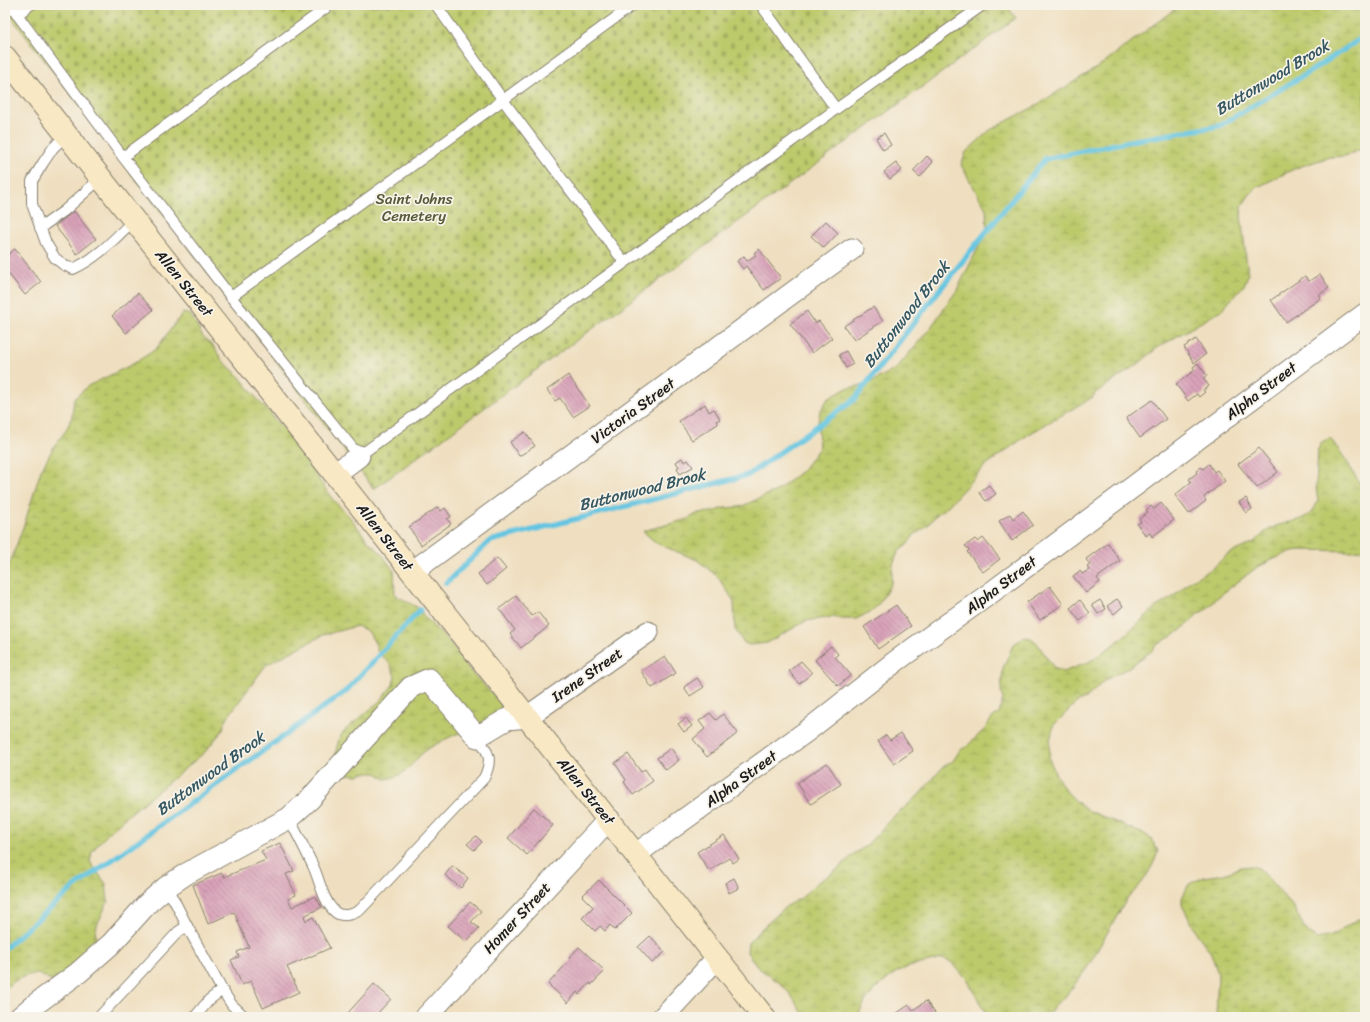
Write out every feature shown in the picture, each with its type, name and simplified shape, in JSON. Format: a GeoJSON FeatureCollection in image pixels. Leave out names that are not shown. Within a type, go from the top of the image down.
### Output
{"type":"FeatureCollection","features":[{"type":"Feature","properties":{"kind":"street","name":"Allen Street"},"geometry":{"type":"LineString","coordinates":[[5,57],[609,819],[764,1017]]}},
{"type":"Feature","properties":{"kind":"street","name":"Victoria Street"},"geometry":{"type":"LineString","coordinates":[[412,572],[852,249]]}},
{"type":"Feature","properties":{"kind":"street","name":"Alpha Street"},"geometry":{"type":"LineString","coordinates":[[636,854],[807,731],[896,661],[992,592],[1365,314]]}},
{"type":"Feature","properties":{"kind":"street"},"geometry":{"type":"LineString","coordinates":[[335,474],[358,456]]}},
{"type":"Feature","properties":{"kind":"street","name":"Irene Street"},"geometry":{"type":"LineString","coordinates":[[527,717],[648,632]]}},
{"type":"Feature","properties":{"kind":"street"},"geometry":{"type":"LineString","coordinates":[[20,1017],[78,974],[111,944],[148,903],[165,888],[186,874],[289,818],[310,799],[411,687],[429,679],[477,737],[506,719],[527,717]]}},
{"type":"Feature","properties":{"kind":"street","name":"Homer Street"},"geometry":{"type":"LineString","coordinates":[[426,1017],[609,819]]}},
{"type":"Feature","properties":{"kind":"street"},"geometry":{"type":"LineString","coordinates":[[663,1017],[718,958]]}},
{"type":"Feature","properties":{"kind":"lane"},"geometry":{"type":"LineString","coordinates":[[10,5],[123,157],[358,456],[836,109],[983,5]]}},
{"type":"Feature","properties":{"kind":"lane"},"geometry":{"type":"LineString","coordinates":[[17,15],[30,5]]}},
{"type":"Feature","properties":{"kind":"lane"},"geometry":{"type":"LineString","coordinates":[[123,157],[330,5]]}},
{"type":"Feature","properties":{"kind":"lane"},"geometry":{"type":"LineString","coordinates":[[436,5],[502,100],[624,262]]}},
{"type":"Feature","properties":{"kind":"lane"},"geometry":{"type":"LineString","coordinates":[[231,296],[633,5]]}},
{"type":"Feature","properties":{"kind":"lane"},"geometry":{"type":"LineString","coordinates":[[761,5],[836,109]]}},
{"type":"Feature","properties":{"kind":"lane"},"geometry":{"type":"LineString","coordinates":[[67,134],[42,162],[32,182],[32,204],[46,243],[55,258],[64,265],[73,268],[82,265],[98,255],[134,220]]}},
{"type":"Feature","properties":{"kind":"lane"},"geometry":{"type":"LineString","coordinates":[[40,228],[64,211],[101,178]]}},
{"type":"Feature","properties":{"kind":"lane"},"geometry":{"type":"LineString","coordinates":[[289,818],[314,868],[327,901],[335,912],[343,915],[352,915],[360,910],[484,778],[489,768],[488,751],[477,737]]}},
{"type":"Feature","properties":{"kind":"lane"},"geometry":{"type":"LineString","coordinates":[[165,888],[174,900],[222,990],[232,1005],[245,1017]]}},
{"type":"Feature","properties":{"kind":"lane"},"geometry":{"type":"LineString","coordinates":[[99,1017],[178,932],[187,926]]}},
{"type":"Feature","properties":{"kind":"lane"},"geometry":{"type":"LineString","coordinates":[[195,1017],[209,1000],[222,990]]}},
{"type":"Feature","properties":{"kind":"green space","name":"Saint Johns Cemetery"},"geometry":{"type":"Polygon","coordinates":[[[5,5],[1006,5],[1016,18],[374,489],[5,9],[5,5]]]}},
{"type":"Feature","properties":{"kind":"green space"},"geometry":{"type":"Polygon","coordinates":[[[1180,5],[1365,5],[1365,148],[1345,156],[1329,157],[1296,168],[1258,187],[1250,194],[1242,206],[1241,216],[1248,274],[1245,284],[1222,310],[1157,348],[1137,365],[1095,393],[1093,397],[1029,434],[986,465],[944,510],[937,514],[926,527],[914,535],[907,545],[899,551],[893,564],[891,583],[881,601],[872,611],[856,619],[832,617],[806,621],[767,643],[749,645],[743,642],[735,629],[734,601],[717,576],[697,560],[656,543],[643,531],[688,519],[698,513],[712,512],[724,508],[740,507],[778,490],[802,471],[819,448],[818,423],[820,411],[828,399],[847,388],[865,385],[896,369],[931,327],[957,290],[987,227],[986,209],[961,165],[966,152],[990,130],[1030,109],[1098,67],[1180,5]]]}},
{"type":"Feature","properties":{"kind":"green space"},"geometry":{"type":"Polygon","coordinates":[[[183,313],[191,315],[203,337],[214,347],[222,360],[238,375],[263,406],[269,410],[274,419],[286,431],[333,500],[350,517],[368,541],[382,554],[394,571],[395,595],[420,609],[423,615],[456,649],[470,671],[500,701],[510,722],[478,728],[455,735],[424,752],[403,773],[392,778],[385,779],[377,773],[362,773],[358,775],[345,774],[337,764],[335,755],[339,739],[344,731],[379,702],[393,685],[395,676],[390,664],[377,651],[376,645],[368,631],[357,626],[323,635],[266,665],[227,718],[222,731],[205,752],[121,821],[92,852],[90,862],[106,884],[108,901],[95,933],[98,950],[57,984],[42,976],[33,974],[20,978],[5,989],[5,576],[25,522],[41,470],[55,445],[67,429],[72,416],[74,399],[88,386],[133,364],[156,349],[183,313]]]}},
{"type":"Feature","properties":{"kind":"green space"},"geometry":{"type":"Polygon","coordinates":[[[1330,438],[1346,460],[1365,492],[1365,549],[1352,551],[1292,551],[1256,568],[1218,597],[1207,609],[1198,614],[1180,631],[1155,646],[1153,650],[1126,669],[1105,680],[1086,698],[1076,703],[1054,725],[1050,740],[1049,758],[1055,773],[1065,790],[1089,811],[1146,835],[1151,839],[1158,851],[1146,876],[1138,888],[1128,897],[1087,968],[1065,997],[1056,1004],[1046,1017],[988,1017],[967,979],[951,962],[942,959],[908,967],[895,973],[877,988],[866,1000],[857,1017],[805,1017],[791,995],[780,983],[757,967],[747,952],[748,943],[788,905],[801,898],[815,884],[837,870],[854,854],[866,846],[891,819],[919,795],[943,767],[953,761],[960,750],[966,747],[985,729],[992,718],[999,713],[1003,699],[1001,692],[1003,668],[1013,645],[1024,637],[1031,638],[1037,643],[1054,668],[1063,672],[1089,662],[1116,643],[1156,607],[1173,597],[1190,581],[1213,568],[1228,554],[1255,542],[1265,532],[1276,526],[1301,519],[1312,513],[1318,501],[1316,487],[1318,449],[1322,442],[1330,438]]]}},
{"type":"Feature","properties":{"kind":"green space"},"geometry":{"type":"Polygon","coordinates":[[[1253,866],[1260,869],[1294,908],[1306,931],[1317,939],[1332,936],[1356,920],[1365,917],[1365,1017],[1216,1017],[1218,974],[1211,953],[1197,934],[1182,905],[1182,898],[1189,884],[1204,877],[1224,874],[1242,867],[1253,866]]]}},
{"type":"Feature","properties":{"kind":"building"},"geometry":{"type":"Polygon","coordinates":[[[884,133],[891,145],[883,150],[876,138],[884,133]]]}},
{"type":"Feature","properties":{"kind":"building"},"geometry":{"type":"Polygon","coordinates":[[[927,156],[933,162],[920,177],[913,171],[927,156]]]}},
{"type":"Feature","properties":{"kind":"building"},"geometry":{"type":"Polygon","coordinates":[[[896,163],[902,170],[890,179],[884,172],[896,163]]]}},
{"type":"Feature","properties":{"kind":"building"},"geometry":{"type":"Polygon","coordinates":[[[74,211],[96,239],[77,254],[55,226],[74,211]]]}},
{"type":"Feature","properties":{"kind":"building"},"geometry":{"type":"Polygon","coordinates":[[[826,221],[838,233],[824,248],[811,236],[826,221]]]}},
{"type":"Feature","properties":{"kind":"building"},"geometry":{"type":"Polygon","coordinates":[[[15,249],[41,282],[25,295],[5,269],[5,257],[15,249]]]}},
{"type":"Feature","properties":{"kind":"building"},"geometry":{"type":"Polygon","coordinates":[[[759,249],[781,278],[764,290],[746,266],[743,269],[737,261],[744,256],[747,261],[756,255],[754,253],[759,249]]]}},
{"type":"Feature","properties":{"kind":"building"},"geometry":{"type":"Polygon","coordinates":[[[1320,274],[1329,288],[1319,295],[1321,298],[1286,322],[1271,300],[1305,276],[1309,281],[1320,274]]]}},
{"type":"Feature","properties":{"kind":"building"},"geometry":{"type":"Polygon","coordinates":[[[138,293],[153,310],[126,333],[112,316],[138,293]]]}},
{"type":"Feature","properties":{"kind":"building"},"geometry":{"type":"Polygon","coordinates":[[[873,307],[883,321],[854,340],[844,326],[873,307]]]}},
{"type":"Feature","properties":{"kind":"building"},"geometry":{"type":"Polygon","coordinates":[[[807,311],[815,323],[819,321],[832,338],[812,353],[790,324],[807,311]]]}},
{"type":"Feature","properties":{"kind":"building"},"geometry":{"type":"Polygon","coordinates":[[[1196,339],[1206,354],[1194,363],[1184,347],[1196,339]]]}},
{"type":"Feature","properties":{"kind":"building"},"geometry":{"type":"Polygon","coordinates":[[[846,351],[853,364],[846,368],[839,355],[846,351]]]}},
{"type":"Feature","properties":{"kind":"building"},"geometry":{"type":"Polygon","coordinates":[[[1198,363],[1207,376],[1203,378],[1209,386],[1203,390],[1205,392],[1199,397],[1197,394],[1188,401],[1176,384],[1195,370],[1193,367],[1198,363]]]}},
{"type":"Feature","properties":{"kind":"building"},"geometry":{"type":"Polygon","coordinates":[[[568,375],[590,406],[573,417],[560,398],[555,401],[547,390],[568,375]]]}},
{"type":"Feature","properties":{"kind":"building"},"geometry":{"type":"Polygon","coordinates":[[[1152,400],[1166,419],[1140,438],[1126,418],[1152,400]]]}},
{"type":"Feature","properties":{"kind":"building"},"geometry":{"type":"Polygon","coordinates":[[[705,404],[709,412],[714,409],[720,419],[716,421],[718,424],[692,440],[679,421],[705,404]]]}},
{"type":"Feature","properties":{"kind":"building"},"geometry":{"type":"Polygon","coordinates":[[[525,432],[535,446],[519,456],[510,442],[525,432]]]}},
{"type":"Feature","properties":{"kind":"building"},"geometry":{"type":"Polygon","coordinates":[[[1259,448],[1278,472],[1257,488],[1238,464],[1259,448]]]}},
{"type":"Feature","properties":{"kind":"building"},"geometry":{"type":"Polygon","coordinates":[[[682,458],[684,462],[688,460],[693,467],[680,474],[677,468],[679,467],[676,462],[682,458]]]}},
{"type":"Feature","properties":{"kind":"building"},"geometry":{"type":"Polygon","coordinates":[[[1209,464],[1214,472],[1217,470],[1225,481],[1204,497],[1206,501],[1189,514],[1175,495],[1191,482],[1189,479],[1197,473],[1196,471],[1201,467],[1203,469],[1209,464]]]}},
{"type":"Feature","properties":{"kind":"building"},"geometry":{"type":"Polygon","coordinates":[[[989,485],[996,494],[986,501],[979,492],[989,485]]]}},
{"type":"Feature","properties":{"kind":"building"},"geometry":{"type":"Polygon","coordinates":[[[1246,498],[1252,509],[1246,513],[1239,502],[1246,498]]]}},
{"type":"Feature","properties":{"kind":"building"},"geometry":{"type":"Polygon","coordinates":[[[1161,503],[1174,520],[1152,537],[1150,533],[1146,536],[1137,524],[1141,522],[1139,519],[1148,512],[1146,510],[1151,506],[1154,509],[1161,503]]]}},
{"type":"Feature","properties":{"kind":"building"},"geometry":{"type":"Polygon","coordinates":[[[438,507],[441,511],[445,508],[451,517],[447,519],[451,524],[421,545],[409,527],[438,507]]]}},
{"type":"Feature","properties":{"kind":"building"},"geometry":{"type":"Polygon","coordinates":[[[1023,511],[1033,525],[1012,541],[999,521],[1010,514],[1013,519],[1023,511]]]}},
{"type":"Feature","properties":{"kind":"building"},"geometry":{"type":"Polygon","coordinates":[[[983,538],[1000,559],[983,572],[967,552],[969,550],[965,546],[975,539],[978,542],[983,538]]]}},
{"type":"Feature","properties":{"kind":"building"},"geometry":{"type":"Polygon","coordinates":[[[1108,543],[1120,561],[1097,578],[1100,582],[1086,593],[1073,576],[1080,571],[1082,574],[1089,570],[1087,567],[1090,565],[1086,559],[1108,543]]]}},
{"type":"Feature","properties":{"kind":"building"},"geometry":{"type":"Polygon","coordinates":[[[497,558],[506,569],[487,585],[478,574],[497,558]]]}},
{"type":"Feature","properties":{"kind":"building"},"geometry":{"type":"Polygon","coordinates":[[[1050,586],[1063,604],[1040,620],[1027,602],[1050,586]]]}},
{"type":"Feature","properties":{"kind":"building"},"geometry":{"type":"Polygon","coordinates":[[[516,596],[532,616],[538,612],[549,626],[521,648],[510,634],[515,630],[499,609],[516,596]]]}},
{"type":"Feature","properties":{"kind":"building"},"geometry":{"type":"Polygon","coordinates":[[[1117,599],[1123,606],[1114,614],[1107,606],[1117,599]]]}},
{"type":"Feature","properties":{"kind":"building"},"geometry":{"type":"Polygon","coordinates":[[[1080,600],[1090,613],[1080,621],[1070,608],[1080,600]]]}},
{"type":"Feature","properties":{"kind":"building"},"geometry":{"type":"Polygon","coordinates":[[[1100,600],[1106,609],[1098,614],[1092,605],[1100,600]]]}},
{"type":"Feature","properties":{"kind":"building"},"geometry":{"type":"Polygon","coordinates":[[[896,605],[911,626],[878,649],[864,627],[896,605]]]}},
{"type":"Feature","properties":{"kind":"building"},"geometry":{"type":"Polygon","coordinates":[[[831,646],[838,654],[835,657],[851,675],[838,686],[815,660],[831,646]]]}},
{"type":"Feature","properties":{"kind":"building"},"geometry":{"type":"Polygon","coordinates":[[[665,656],[676,673],[652,688],[641,671],[665,656]]]}},
{"type":"Feature","properties":{"kind":"building"},"geometry":{"type":"Polygon","coordinates":[[[801,661],[812,673],[799,684],[789,671],[801,661]]]}},
{"type":"Feature","properties":{"kind":"building"},"geometry":{"type":"Polygon","coordinates":[[[697,678],[704,687],[690,696],[684,687],[697,678]]]}},
{"type":"Feature","properties":{"kind":"building"},"geometry":{"type":"Polygon","coordinates":[[[710,713],[716,720],[723,714],[738,733],[707,757],[693,739],[705,729],[699,721],[710,713]]]}},
{"type":"Feature","properties":{"kind":"building"},"geometry":{"type":"Polygon","coordinates":[[[686,718],[692,726],[684,732],[678,724],[686,718]]]}},
{"type":"Feature","properties":{"kind":"building"},"geometry":{"type":"Polygon","coordinates":[[[901,733],[913,751],[894,764],[878,741],[886,735],[890,740],[901,733]]]}},
{"type":"Feature","properties":{"kind":"building"},"geometry":{"type":"Polygon","coordinates":[[[671,748],[679,760],[666,770],[657,758],[671,748]]]}},
{"type":"Feature","properties":{"kind":"building"},"geometry":{"type":"Polygon","coordinates":[[[628,754],[641,772],[645,769],[653,781],[633,795],[624,782],[626,780],[615,763],[628,754]]]}},
{"type":"Feature","properties":{"kind":"building"},"geometry":{"type":"Polygon","coordinates":[[[827,763],[841,784],[811,804],[797,783],[827,763]]]}},
{"type":"Feature","properties":{"kind":"building"},"geometry":{"type":"Polygon","coordinates":[[[534,808],[553,825],[527,855],[508,838],[534,808]]]}},
{"type":"Feature","properties":{"kind":"building"},"geometry":{"type":"Polygon","coordinates":[[[724,835],[739,859],[733,863],[729,858],[709,871],[697,852],[724,835]]]}},
{"type":"Feature","properties":{"kind":"building"},"geometry":{"type":"Polygon","coordinates":[[[476,836],[482,842],[474,850],[467,844],[476,836]]]}},
{"type":"Feature","properties":{"kind":"building"},"geometry":{"type":"Polygon","coordinates":[[[280,843],[294,871],[286,874],[296,895],[288,899],[292,907],[315,896],[322,907],[304,916],[306,921],[313,917],[330,948],[287,967],[299,992],[263,1008],[251,981],[242,985],[231,960],[239,957],[237,952],[249,947],[234,912],[208,924],[193,885],[222,873],[224,877],[266,860],[261,851],[280,843]]]}},
{"type":"Feature","properties":{"kind":"building"},"geometry":{"type":"Polygon","coordinates":[[[452,866],[468,878],[461,888],[445,875],[452,866]]]}},
{"type":"Feature","properties":{"kind":"building"},"geometry":{"type":"Polygon","coordinates":[[[734,878],[739,888],[729,893],[725,883],[734,878]]]}},
{"type":"Feature","properties":{"kind":"building"},"geometry":{"type":"Polygon","coordinates":[[[599,880],[632,913],[615,930],[610,925],[605,931],[600,926],[595,931],[582,918],[593,907],[582,896],[599,880]]]}},
{"type":"Feature","properties":{"kind":"building"},"geometry":{"type":"Polygon","coordinates":[[[470,902],[481,911],[471,922],[479,928],[466,942],[448,926],[470,902]]]}},
{"type":"Feature","properties":{"kind":"building"},"geometry":{"type":"Polygon","coordinates":[[[650,936],[665,952],[652,963],[638,947],[650,936]]]}},
{"type":"Feature","properties":{"kind":"building"},"geometry":{"type":"Polygon","coordinates":[[[579,947],[605,971],[591,985],[590,983],[579,995],[577,992],[568,1003],[548,984],[571,959],[569,958],[579,947]]]}},
{"type":"Feature","properties":{"kind":"building"},"geometry":{"type":"Polygon","coordinates":[[[374,984],[391,999],[374,1017],[347,1017],[346,1015],[374,984]]]}},
{"type":"Feature","properties":{"kind":"building"},"geometry":{"type":"Polygon","coordinates":[[[926,1001],[938,1017],[891,1017],[909,1005],[913,1010],[926,1001]]]}},
{"type":"Feature","properties":{"kind":"waterway","name":"Buttonwood Brook"},"geometry":{"type":"LineString","coordinates":[[446,583],[490,541],[748,475],[854,400],[933,298],[1045,159],[1135,140],[1219,126],[1311,71],[1365,36]]}},
{"type":"Feature","properties":{"kind":"waterway","name":"Buttonwood Brook"},"geometry":{"type":"LineString","coordinates":[[5,948],[73,888],[346,691],[420,610]]}}]}
